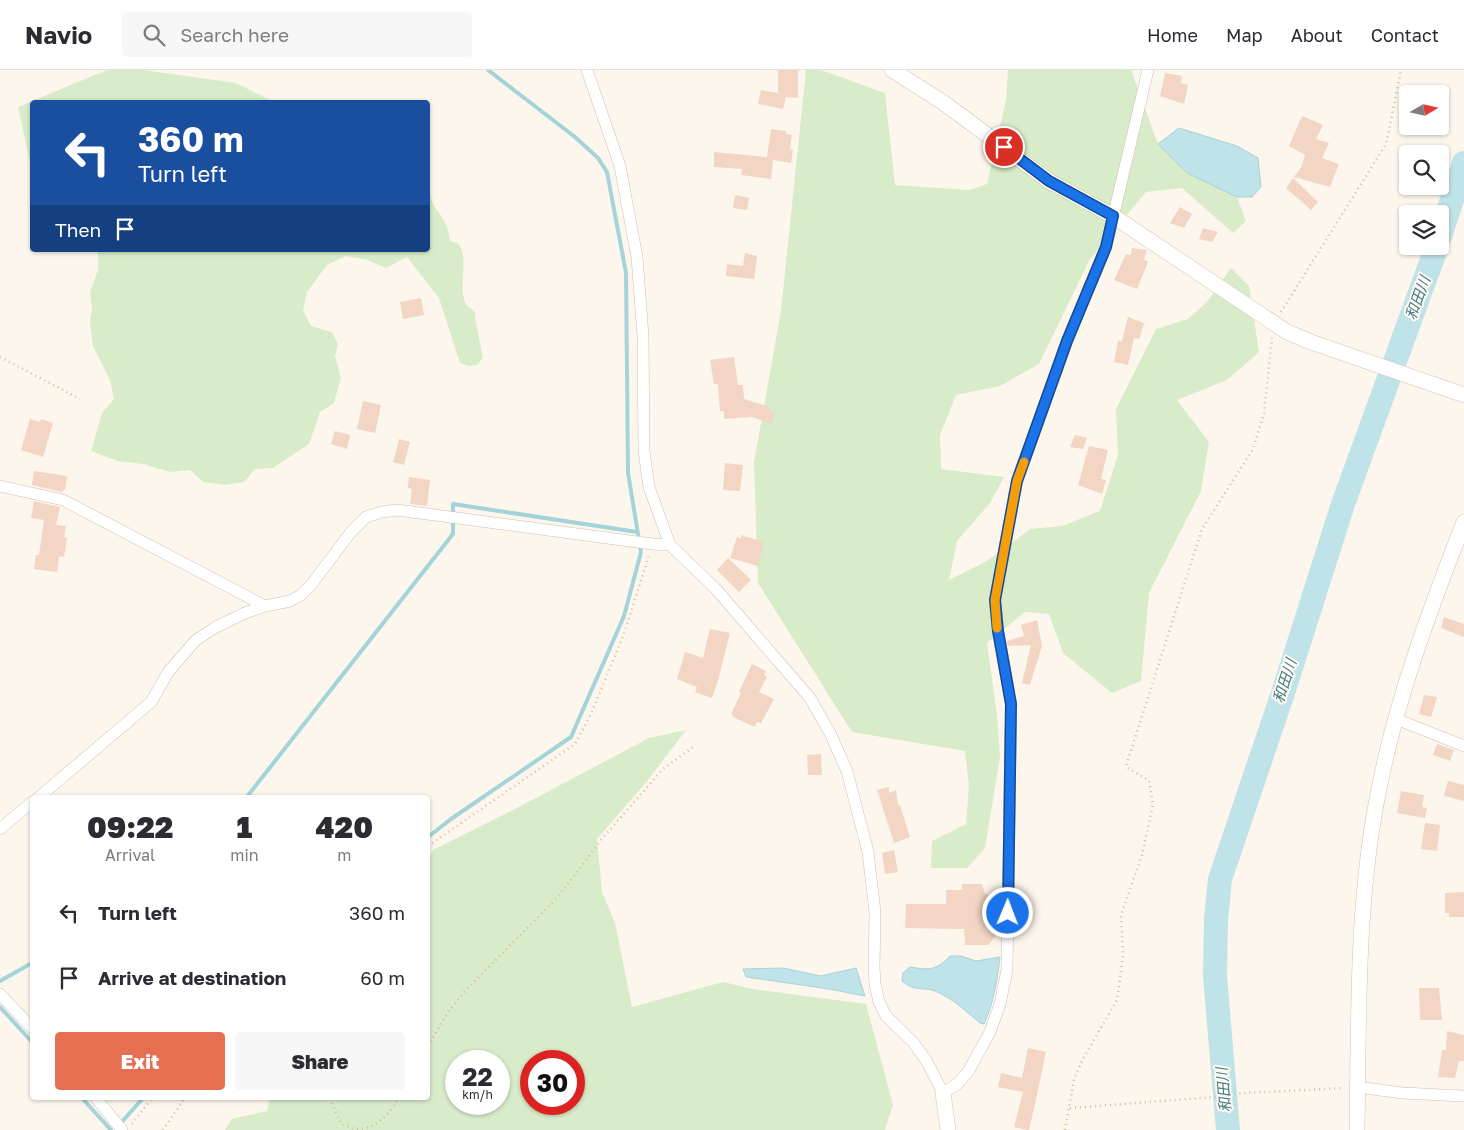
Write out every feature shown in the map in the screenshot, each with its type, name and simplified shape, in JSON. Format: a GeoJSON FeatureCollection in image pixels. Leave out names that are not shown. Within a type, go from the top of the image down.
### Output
{"type":"FeatureCollection","features":[{"type":"Feature","properties":{"kind":"street"},"geometry":{"type":"LineString","coordinates":[[587,70],[620,166],[637,257],[643,336],[644,451],[649,487],[670,545],[715,588],[810,698],[830,733],[847,771],[868,852],[875,912],[875,984],[879,1002],[886,1016],[913,1042],[926,1060],[943,1092],[948,1130]]}},
{"type":"Feature","properties":{"kind":"street"},"geometry":{"type":"LineString","coordinates":[[892,70],[944,103],[1049,181],[1113,216],[1288,332],[1310,342],[1464,394]]}},
{"type":"Feature","properties":{"kind":"street"},"geometry":{"type":"LineString","coordinates":[[943,1092],[957,1084],[968,1072],[990,1032],[1000,1004],[1007,970],[1011,704],[998,631],[995,600],[1017,481],[1067,341],[1106,247],[1148,70]]}},
{"type":"Feature","properties":{"kind":"street"},"geometry":{"type":"LineString","coordinates":[[0,486],[63,500],[265,606]]}},
{"type":"Feature","properties":{"kind":"street"},"geometry":{"type":"LineString","coordinates":[[42,795],[151,702],[169,671],[196,640],[216,627],[246,613],[265,606],[290,601],[301,595],[311,585],[351,532],[366,517],[398,510],[670,545]]}},
{"type":"Feature","properties":{"kind":"street"},"geometry":{"type":"LineString","coordinates":[[1357,1130],[1359,954],[1362,901],[1380,783],[1396,718],[1419,646],[1464,522]]}},
{"type":"Feature","properties":{"kind":"street"},"geometry":{"type":"LineString","coordinates":[[1396,718],[1464,746]]}},
{"type":"Feature","properties":{"kind":"street"},"geometry":{"type":"LineString","coordinates":[[0,829],[30,804]]}},
{"type":"Feature","properties":{"kind":"street"},"geometry":{"type":"LineString","coordinates":[[0,994],[30,1026]]}},
{"type":"Feature","properties":{"kind":"street"},"geometry":{"type":"LineString","coordinates":[[1358,1087],[1402,1093],[1464,1096]]}},
{"type":"Feature","properties":{"kind":"street"},"geometry":{"type":"LineString","coordinates":[[98,1100],[122,1130]]}},
{"type":"Feature","properties":{"kind":"path"},"geometry":{"type":"LineString","coordinates":[[1065,1130],[1074,1079],[1084,1057],[1117,1000],[1123,956],[1121,915],[1142,854],[1152,804],[1149,781],[1126,766],[1202,529],[1253,449],[1264,413],[1274,324],[1386,144],[1401,70]]}},
{"type":"Feature","properties":{"kind":"path"},"geometry":{"type":"LineString","coordinates":[[0,357],[80,399]]}},
{"type":"Feature","properties":{"kind":"path"},"geometry":{"type":"LineString","coordinates":[[430,845],[575,744],[591,714],[624,634],[652,544]]}},
{"type":"Feature","properties":{"kind":"path"},"geometry":{"type":"LineString","coordinates":[[430,1043],[448,1012],[464,991],[554,901],[600,841],[663,769],[693,747]]}},
{"type":"Feature","properties":{"kind":"path"},"geometry":{"type":"LineString","coordinates":[[1070,1108],[1243,1093],[1358,1087]]}},
{"type":"Feature","properties":{"kind":"path"},"geometry":{"type":"LineString","coordinates":[[127,1130],[150,1100]]}},
{"type":"Feature","properties":{"kind":"path"},"geometry":{"type":"LineString","coordinates":[[163,1130],[184,1100]]}},
{"type":"Feature","properties":{"kind":"path"},"geometry":{"type":"LineString","coordinates":[[331,1100],[341,1124],[356,1130],[375,1125],[392,1109],[398,1100]]}},
{"type":"Feature","properties":{"kind":"green space"},"geometry":{"type":"Polygon","coordinates":[[[107,70],[143,70],[236,83],[270,100],[35,100],[107,70]]]}},
{"type":"Feature","properties":{"kind":"green space"},"geometry":{"type":"Polygon","coordinates":[[[806,70],[821,70],[885,93],[895,185],[969,190],[987,184],[1006,100],[1008,70],[1131,70],[1158,144],[1187,173],[1237,197],[1246,221],[1233,233],[1182,188],[1146,192],[1090,259],[1039,364],[1000,386],[956,395],[940,435],[941,469],[1004,477],[990,503],[957,541],[949,580],[987,561],[1030,529],[1062,526],[1100,511],[1118,455],[1116,409],[1156,329],[1188,319],[1207,302],[1231,268],[1249,286],[1259,352],[1227,380],[1177,400],[1209,442],[1201,491],[1149,593],[1141,681],[1112,693],[1063,653],[1049,614],[1025,612],[987,643],[997,715],[1000,757],[985,848],[967,868],[931,868],[932,841],[966,824],[969,785],[965,751],[852,732],[758,583],[754,462],[781,311],[806,70]]]}},
{"type":"Feature","properties":{"kind":"green space"},"geometry":{"type":"Polygon","coordinates":[[[30,102],[30,162],[18,107],[30,102]]]}},
{"type":"Feature","properties":{"kind":"green space"},"geometry":{"type":"Polygon","coordinates":[[[430,195],[434,206],[448,229],[450,241],[457,243],[461,249],[463,256],[464,297],[466,304],[475,312],[483,358],[477,365],[469,366],[460,363],[439,298],[407,257],[386,268],[367,260],[346,256],[327,265],[307,292],[303,310],[311,326],[332,332],[338,344],[335,356],[341,378],[334,403],[320,412],[309,444],[273,468],[255,469],[244,482],[225,485],[203,482],[190,470],[170,472],[143,464],[117,461],[91,451],[102,413],[114,399],[110,380],[93,346],[90,322],[92,309],[90,292],[98,270],[98,252],[430,252],[430,195]]]}},
{"type":"Feature","properties":{"kind":"green space"},"geometry":{"type":"Polygon","coordinates":[[[686,730],[648,780],[597,839],[602,892],[615,923],[632,1007],[723,982],[753,989],[866,1004],[893,1105],[885,1130],[225,1130],[232,1119],[267,1111],[270,1100],[430,1100],[430,856],[433,850],[649,738],[686,730]]]}},
{"type":"Feature","properties":{"kind":"water"},"geometry":{"type":"Polygon","coordinates":[[[1179,128],[1237,146],[1258,158],[1261,187],[1252,197],[1237,197],[1187,173],[1158,144],[1179,128]]]}},
{"type":"Feature","properties":{"kind":"water"},"geometry":{"type":"Polygon","coordinates":[[[950,956],[961,956],[976,961],[1000,957],[993,999],[984,1024],[980,1023],[947,997],[935,991],[912,987],[902,981],[903,973],[910,967],[922,969],[936,967],[950,956]]]}},
{"type":"Feature","properties":{"kind":"water"},"geometry":{"type":"Polygon","coordinates":[[[783,968],[821,976],[856,968],[865,996],[746,977],[743,969],[783,968]]]}},
{"type":"Feature","properties":{"kind":"building"},"geometry":{"type":"Polygon","coordinates":[[[778,70],[798,70],[798,98],[786,97],[783,109],[758,104],[761,90],[778,93],[778,70]]]}},
{"type":"Feature","properties":{"kind":"building"},"geometry":{"type":"Polygon","coordinates":[[[1165,73],[1182,76],[1181,83],[1188,85],[1184,104],[1160,96],[1165,73]]]}},
{"type":"Feature","properties":{"kind":"building"},"geometry":{"type":"Polygon","coordinates":[[[1302,116],[1323,125],[1316,139],[1329,143],[1322,158],[1339,164],[1330,187],[1294,177],[1302,166],[1305,155],[1289,146],[1302,116]]]}},
{"type":"Feature","properties":{"kind":"building"},"geometry":{"type":"Polygon","coordinates":[[[771,129],[786,131],[786,134],[792,135],[790,149],[793,150],[791,163],[773,160],[771,179],[741,175],[742,169],[714,167],[714,152],[767,157],[771,129]]]}},
{"type":"Feature","properties":{"kind":"building"},"geometry":{"type":"Polygon","coordinates":[[[1293,178],[1318,202],[1311,210],[1286,188],[1293,178]]]}},
{"type":"Feature","properties":{"kind":"building"},"geometry":{"type":"Polygon","coordinates":[[[735,195],[749,198],[747,210],[733,208],[735,195]]]}},
{"type":"Feature","properties":{"kind":"building"},"geometry":{"type":"Polygon","coordinates":[[[1180,207],[1192,214],[1184,228],[1170,223],[1180,207]]]}},
{"type":"Feature","properties":{"kind":"building"},"geometry":{"type":"Polygon","coordinates":[[[1203,228],[1218,232],[1212,242],[1199,239],[1203,228]]]}},
{"type":"Feature","properties":{"kind":"building"},"geometry":{"type":"Polygon","coordinates":[[[1132,248],[1147,250],[1144,260],[1148,262],[1137,289],[1114,280],[1126,254],[1131,255],[1132,248]]]}},
{"type":"Feature","properties":{"kind":"building"},"geometry":{"type":"Polygon","coordinates":[[[745,253],[757,256],[754,279],[726,276],[727,264],[743,266],[745,253]]]}},
{"type":"Feature","properties":{"kind":"building"},"geometry":{"type":"Polygon","coordinates":[[[421,298],[424,315],[403,319],[400,302],[421,298]]]}},
{"type":"Feature","properties":{"kind":"building"},"geometry":{"type":"Polygon","coordinates":[[[1128,317],[1144,323],[1139,339],[1134,338],[1128,365],[1114,362],[1118,341],[1122,341],[1128,317]]]}},
{"type":"Feature","properties":{"kind":"building"},"geometry":{"type":"Polygon","coordinates":[[[734,357],[738,385],[743,385],[744,399],[770,407],[769,411],[775,413],[772,424],[752,417],[724,419],[724,411],[720,411],[718,384],[714,384],[710,360],[734,357]]]}},
{"type":"Feature","properties":{"kind":"building"},"geometry":{"type":"Polygon","coordinates":[[[363,401],[381,405],[375,433],[357,429],[363,401]]]}},
{"type":"Feature","properties":{"kind":"building"},"geometry":{"type":"Polygon","coordinates":[[[30,419],[40,422],[41,419],[53,423],[43,457],[21,450],[30,419]]]}},
{"type":"Feature","properties":{"kind":"building"},"geometry":{"type":"Polygon","coordinates":[[[335,431],[350,435],[347,449],[331,444],[335,431]]]}},
{"type":"Feature","properties":{"kind":"building"},"geometry":{"type":"Polygon","coordinates":[[[1075,435],[1087,438],[1083,449],[1070,447],[1075,435]]]}},
{"type":"Feature","properties":{"kind":"building"},"geometry":{"type":"Polygon","coordinates":[[[399,439],[410,442],[404,465],[393,462],[399,439]]]}},
{"type":"Feature","properties":{"kind":"building"},"geometry":{"type":"Polygon","coordinates":[[[1089,446],[1108,450],[1101,479],[1106,480],[1102,494],[1078,485],[1089,446]]]}},
{"type":"Feature","properties":{"kind":"building"},"geometry":{"type":"Polygon","coordinates":[[[725,463],[743,465],[740,491],[723,490],[725,463]]]}},
{"type":"Feature","properties":{"kind":"building"},"geometry":{"type":"Polygon","coordinates":[[[34,471],[67,476],[65,490],[62,492],[32,485],[34,471]]]}},
{"type":"Feature","properties":{"kind":"building"},"geometry":{"type":"Polygon","coordinates":[[[409,477],[430,480],[427,506],[410,504],[412,489],[408,488],[409,477]]]}},
{"type":"Feature","properties":{"kind":"building"},"geometry":{"type":"Polygon","coordinates":[[[34,501],[60,507],[56,525],[66,526],[64,537],[67,538],[64,557],[59,556],[57,572],[34,569],[36,555],[39,555],[44,520],[31,518],[34,501]]]}},
{"type":"Feature","properties":{"kind":"building"},"geometry":{"type":"Polygon","coordinates":[[[741,535],[764,542],[758,566],[730,558],[737,537],[741,538],[741,535]]]}},
{"type":"Feature","properties":{"kind":"building"},"geometry":{"type":"Polygon","coordinates":[[[728,558],[751,580],[739,592],[717,570],[728,558]]]}},
{"type":"Feature","properties":{"kind":"building"},"geometry":{"type":"Polygon","coordinates":[[[1444,617],[1464,624],[1464,637],[1441,628],[1444,617]]]}},
{"type":"Feature","properties":{"kind":"building"},"geometry":{"type":"Polygon","coordinates":[[[1037,620],[1042,646],[1030,685],[1022,683],[1031,645],[1008,646],[1007,641],[1024,636],[1021,625],[1037,620]]]}},
{"type":"Feature","properties":{"kind":"building"},"geometry":{"type":"Polygon","coordinates":[[[710,629],[730,633],[712,698],[695,692],[697,687],[677,679],[685,652],[703,658],[710,629]]]}},
{"type":"Feature","properties":{"kind":"building"},"geometry":{"type":"Polygon","coordinates":[[[752,664],[766,671],[764,675],[767,677],[759,692],[774,699],[761,723],[757,722],[755,727],[733,717],[731,714],[752,664]]]}},
{"type":"Feature","properties":{"kind":"building"},"geometry":{"type":"Polygon","coordinates":[[[1424,695],[1437,697],[1431,717],[1419,714],[1424,695]]]}},
{"type":"Feature","properties":{"kind":"building"},"geometry":{"type":"Polygon","coordinates":[[[1437,744],[1454,750],[1450,761],[1433,755],[1437,744]]]}},
{"type":"Feature","properties":{"kind":"building"},"geometry":{"type":"Polygon","coordinates":[[[821,754],[822,775],[808,775],[807,755],[821,754]]]}},
{"type":"Feature","properties":{"kind":"building"},"geometry":{"type":"Polygon","coordinates":[[[1448,781],[1464,785],[1464,801],[1444,796],[1448,781]]]}},
{"type":"Feature","properties":{"kind":"building"},"geometry":{"type":"Polygon","coordinates":[[[889,787],[889,793],[896,790],[898,805],[900,805],[910,837],[894,843],[877,790],[889,787]]]}},
{"type":"Feature","properties":{"kind":"building"},"geometry":{"type":"Polygon","coordinates":[[[1401,791],[1424,795],[1422,807],[1427,808],[1425,818],[1397,813],[1401,791]]]}},
{"type":"Feature","properties":{"kind":"building"},"geometry":{"type":"Polygon","coordinates":[[[1425,823],[1440,825],[1437,851],[1421,849],[1425,823]]]}},
{"type":"Feature","properties":{"kind":"building"},"geometry":{"type":"Polygon","coordinates":[[[894,850],[898,872],[885,874],[882,853],[894,850]]]}},
{"type":"Feature","properties":{"kind":"building"},"geometry":{"type":"Polygon","coordinates":[[[962,884],[982,884],[985,894],[995,895],[996,936],[988,945],[965,945],[964,929],[905,928],[906,904],[946,904],[946,890],[962,890],[962,884]]]}},
{"type":"Feature","properties":{"kind":"building"},"geometry":{"type":"Polygon","coordinates":[[[1464,892],[1464,917],[1449,917],[1449,913],[1445,913],[1445,893],[1464,892]]]}},
{"type":"Feature","properties":{"kind":"building"},"geometry":{"type":"Polygon","coordinates":[[[1419,988],[1439,988],[1442,1020],[1420,1020],[1419,988]]]}},
{"type":"Feature","properties":{"kind":"building"},"geometry":{"type":"Polygon","coordinates":[[[1447,1031],[1464,1035],[1464,1061],[1459,1061],[1455,1078],[1438,1077],[1442,1050],[1446,1050],[1447,1031]]]}},
{"type":"Feature","properties":{"kind":"building"},"geometry":{"type":"Polygon","coordinates":[[[1028,1048],[1046,1052],[1029,1130],[1027,1130],[1014,1127],[1023,1092],[998,1087],[1001,1073],[1022,1078],[1028,1048]]]}},
{"type":"Feature","properties":{"kind":"waterway"},"geometry":{"type":"LineString","coordinates":[[430,835],[571,737],[624,616],[641,552],[628,473],[626,273],[607,172],[598,158],[575,137],[488,70]]}},
{"type":"Feature","properties":{"kind":"waterway","name":"和田川"},"geometry":{"type":"LineString","coordinates":[[1449,209],[1464,163]]}},
{"type":"Feature","properties":{"kind":"waterway","name":"和田川"},"geometry":{"type":"LineString","coordinates":[[1228,1130],[1215,976],[1216,920],[1220,879],[1283,693],[1343,504],[1434,255]]}},
{"type":"Feature","properties":{"kind":"waterway"},"geometry":{"type":"LineString","coordinates":[[248,795],[453,534],[453,504],[637,532]]}},
{"type":"Feature","properties":{"kind":"waterway"},"geometry":{"type":"LineString","coordinates":[[0,981],[30,964]]}},
{"type":"Feature","properties":{"kind":"waterway"},"geometry":{"type":"LineString","coordinates":[[0,1007],[30,1040]]}},
{"type":"Feature","properties":{"kind":"waterway"},"geometry":{"type":"LineString","coordinates":[[84,1100],[111,1130]]}},
{"type":"Feature","properties":{"kind":"waterway"},"geometry":{"type":"LineString","coordinates":[[120,1124],[141,1100]]}},
{"type":"Feature","properties":{"kind":"slow traffic"},"geometry":{"type":"LineString","coordinates":[[997,628],[995,600],[1017,481],[1024,462]]}},
{"type":"Feature","properties":{"kind":"route"},"geometry":{"type":"LineString","coordinates":[[1004,147],[1049,181],[1113,216],[1106,247],[1067,341],[1017,481],[995,600],[998,631],[1011,704],[1008,913]]}}]}
